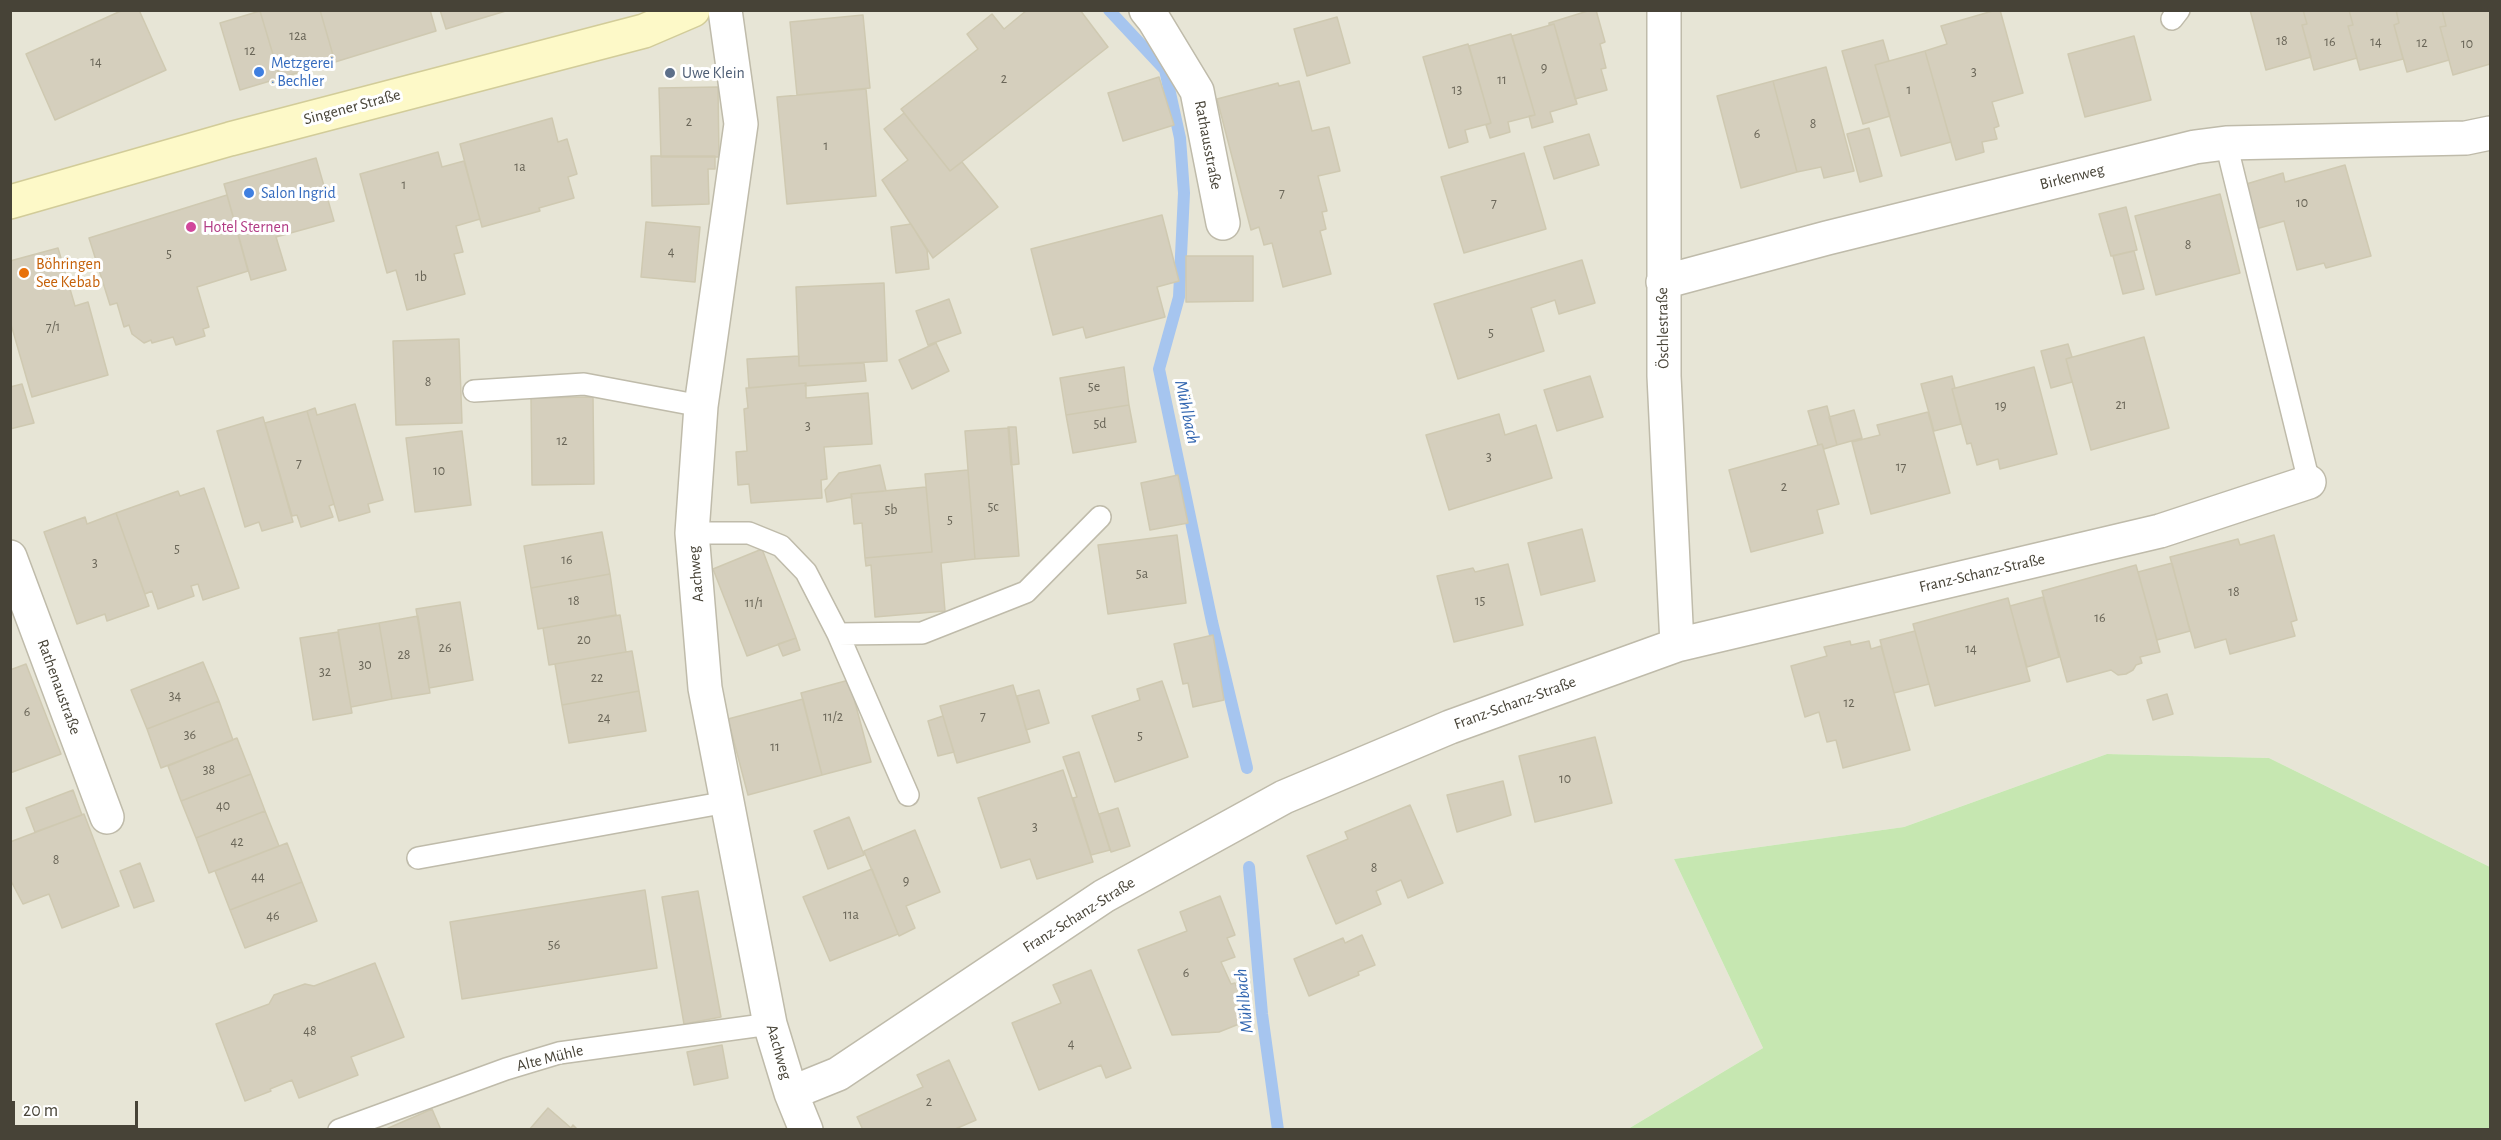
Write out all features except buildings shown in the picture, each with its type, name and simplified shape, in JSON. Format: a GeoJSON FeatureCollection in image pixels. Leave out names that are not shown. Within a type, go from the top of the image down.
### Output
{"type":"FeatureCollection","features":[{"type":"Feature","properties":{"kind":"street","name":"Singener Straße"},"geometry":{"type":"LineString","coordinates":[[10,202],[231,139],[644,31],[693,10]]}},
{"type":"Feature","properties":{"kind":"street","name":"Aachweg"},"geometry":{"type":"LineString","coordinates":[[725,10],[741,124],[701,406],[692,533],[705,688],[770,1024],[791,1093],[806,1130]]}},
{"type":"Feature","properties":{"kind":"street","name":"Rathausstraße"},"geometry":{"type":"LineString","coordinates":[[1146,10],[1197,91],[1223,223]]}},
{"type":"Feature","properties":{"kind":"street","name":"Öschlestraße"},"geometry":{"type":"LineString","coordinates":[[1664,10],[1662,282],[1677,645]]}},
{"type":"Feature","properties":{"kind":"street","name":"Birkenweg"},"geometry":{"type":"LineString","coordinates":[[1662,282],[1827,238],[2195,147],[2226,143],[2466,138],[2490,133]]}},
{"type":"Feature","properties":{"kind":"street","name":"Franz-Schanz-Straße"},"geometry":{"type":"LineString","coordinates":[[791,1093],[838,1074],[1104,896],[1284,797],[1450,727],[1677,645],[2160,531],[2309,482]]}},
{"type":"Feature","properties":{"kind":"street","name":"Rathenaustraße"},"geometry":{"type":"LineString","coordinates":[[10,557],[107,817]]}},
{"type":"Feature","properties":{"kind":"lane"},"geometry":{"type":"LineString","coordinates":[[2226,143],[2309,482]]}},
{"type":"Feature","properties":{"kind":"lane"},"geometry":{"type":"LineString","coordinates":[[474,391],[584,384],[701,406]]}},
{"type":"Feature","properties":{"kind":"lane"},"geometry":{"type":"LineString","coordinates":[[838,634],[922,633],[1026,592],[1100,517]]}},
{"type":"Feature","properties":{"kind":"lane"},"geometry":{"type":"LineString","coordinates":[[692,533],[749,532],[781,546],[806,572],[838,634],[908,795]]}},
{"type":"Feature","properties":{"kind":"lane"},"geometry":{"type":"LineString","coordinates":[[418,858],[727,802]]}},
{"type":"Feature","properties":{"kind":"lane","name":"Alte Mühle"},"geometry":{"type":"LineString","coordinates":[[339,1130],[506,1069],[559,1053],[770,1024]]}},
{"type":"Feature","properties":{"kind":"shaded area"},"geometry":{"type":"Polygon","coordinates":[[[10,11],[2490,11],[2490,867],[2269,758],[2107,754],[1904,827],[1674,859],[1763,1048],[1628,1129],[11,1129],[10,11]]]}},
{"type":"Feature","properties":{"kind":"green space"},"geometry":{"type":"Polygon","coordinates":[[[2107,754],[2269,758],[2490,867],[2490,1129],[1628,1129],[1763,1048],[1674,859],[1904,827],[2107,754]]]}},
{"type":"Feature","properties":{"kind":"waterway","name":"Mühlbach"},"geometry":{"type":"LineString","coordinates":[[1109,10],[1165,70],[1180,138],[1184,193],[1179,297],[1159,369],[1212,622],[1247,768]]}},
{"type":"Feature","properties":{"kind":"waterway","name":"Mühlbach"},"geometry":{"type":"LineString","coordinates":[[1249,867],[1262,1014],[1278,1130]]}},
{"type":"Feature","properties":{"kind":"place","name":"Metzgerei · Bechler"},"geometry":{"type":"Point","coordinates":[259,72]}},
{"type":"Feature","properties":{"kind":"place","name":"Uwe Klein"},"geometry":{"type":"Point","coordinates":[670,73]}},
{"type":"Feature","properties":{"kind":"place","name":"Salon Ingrid"},"geometry":{"type":"Point","coordinates":[249,193]}},
{"type":"Feature","properties":{"kind":"place","name":"Hotel Sternen"},"geometry":{"type":"Point","coordinates":[191,227]}},
{"type":"Feature","properties":{"kind":"place","name":"Böhringen See Kebab"},"geometry":{"type":"Point","coordinates":[24,273]}}]}
